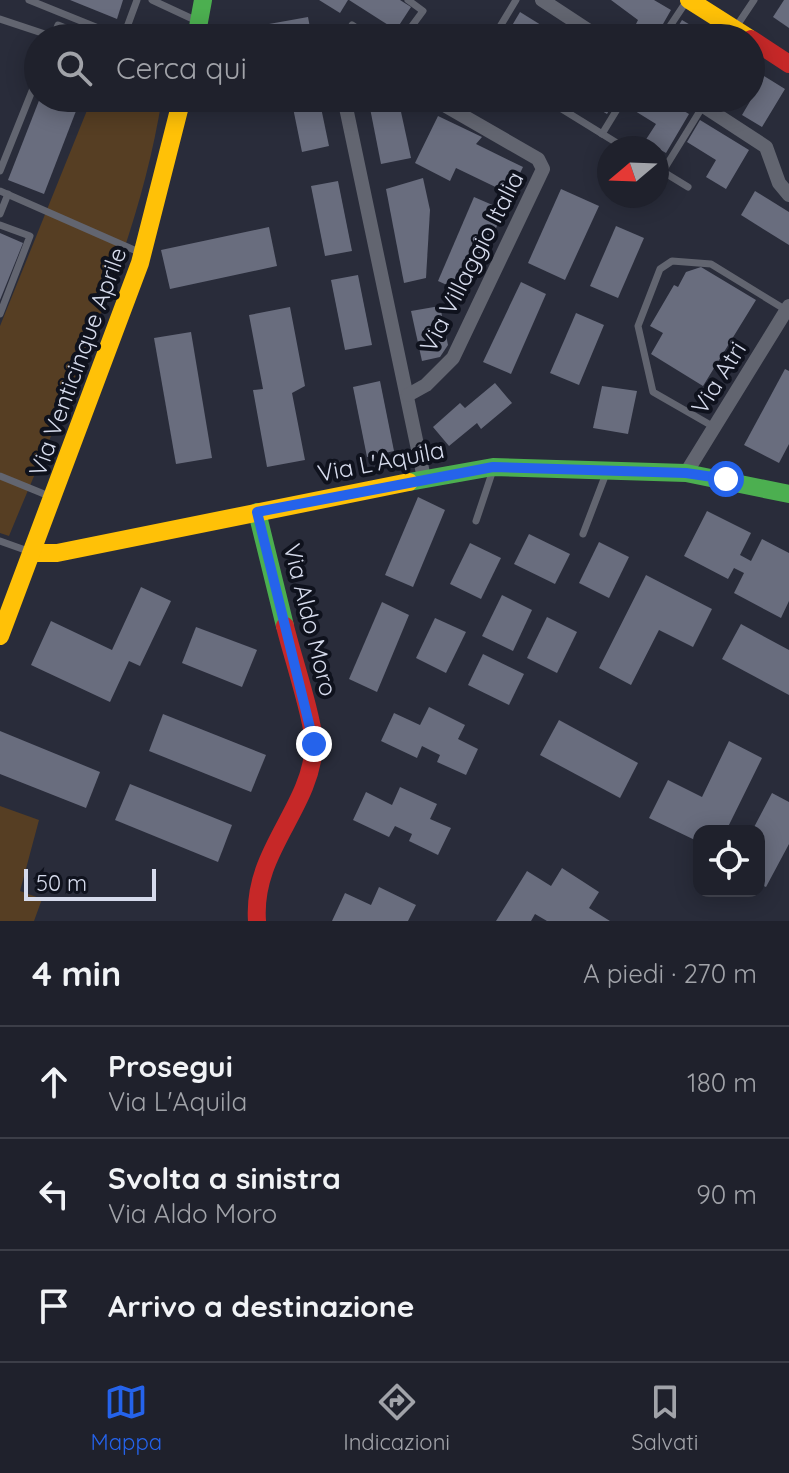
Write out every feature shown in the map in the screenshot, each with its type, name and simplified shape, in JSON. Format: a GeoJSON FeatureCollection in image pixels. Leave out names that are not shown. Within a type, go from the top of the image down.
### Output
{"type":"FeatureCollection","features":[{"type":"Feature","properties":{"kind":"street"},"geometry":{"type":"LineString","coordinates":[[198,24],[203,0]]}},
{"type":"Feature","properties":{"kind":"street"},"geometry":{"type":"LineString","coordinates":[[542,0],[560,5],[583,24]]}},
{"type":"Feature","properties":{"kind":"street"},"geometry":{"type":"LineString","coordinates":[[688,0],[727,24]]}},
{"type":"Feature","properties":{"kind":"street"},"geometry":{"type":"LineString","coordinates":[[765,48],[789,64]]}},
{"type":"Feature","properties":{"kind":"street","name":"Via Venticinque Aprile"},"geometry":{"type":"LineString","coordinates":[[0,636],[143,254],[178,112]]}},
{"type":"Feature","properties":{"kind":"street","name":"Via Villaggio Italia"},"geometry":{"type":"LineString","coordinates":[[347,112],[424,478]]}},
{"type":"Feature","properties":{"kind":"street","name":"Via Villaggio Italia"},"geometry":{"type":"LineString","coordinates":[[408,395],[426,385],[456,354],[543,169],[538,159],[456,112]]}},
{"type":"Feature","properties":{"kind":"street"},"geometry":{"type":"LineString","coordinates":[[712,112],[766,147],[779,183],[789,195]]}},
{"type":"Feature","properties":{"kind":"street","name":"Via Atri"},"geometry":{"type":"LineString","coordinates":[[686,473],[788,308]]}},
{"type":"Feature","properties":{"kind":"street","name":"Via L'Aquila"},"geometry":{"type":"LineString","coordinates":[[33,553],[57,553],[424,478],[493,467],[686,473],[789,494]]}},
{"type":"Feature","properties":{"kind":"street","name":"Via Aldo Moro"},"geometry":{"type":"LineString","coordinates":[[257,512],[314,744],[310,765],[259,878],[255,902],[257,921]]}},
{"type":"Feature","properties":{"kind":"lane"},"geometry":{"type":"LineString","coordinates":[[29,0],[88,24]]}},
{"type":"Feature","properties":{"kind":"lane"},"geometry":{"type":"LineString","coordinates":[[128,24],[137,0]]}},
{"type":"Feature","properties":{"kind":"lane"},"geometry":{"type":"LineString","coordinates":[[152,0],[188,24]]}},
{"type":"Feature","properties":{"kind":"lane"},"geometry":{"type":"LineString","coordinates":[[408,0],[423,11],[413,24]]}},
{"type":"Feature","properties":{"kind":"lane"},"geometry":{"type":"LineString","coordinates":[[501,24],[516,0]]}},
{"type":"Feature","properties":{"kind":"lane"},"geometry":{"type":"LineString","coordinates":[[672,24],[688,0]]}},
{"type":"Feature","properties":{"kind":"lane"},"geometry":{"type":"LineString","coordinates":[[748,24],[754,0]]}},
{"type":"Feature","properties":{"kind":"lane"},"geometry":{"type":"LineString","coordinates":[[0,19],[24,27]]}},
{"type":"Feature","properties":{"kind":"lane"},"geometry":{"type":"LineString","coordinates":[[0,171],[24,111]]}},
{"type":"Feature","properties":{"kind":"lane"},"geometry":{"type":"LineString","coordinates":[[567,112],[605,136]]}},
{"type":"Feature","properties":{"kind":"lane"},"geometry":{"type":"LineString","coordinates":[[602,134],[615,112]]}},
{"type":"Feature","properties":{"kind":"lane"},"geometry":{"type":"LineString","coordinates":[[669,153],[692,112]]}},
{"type":"Feature","properties":{"kind":"lane"},"geometry":{"type":"LineString","coordinates":[[669,175],[688,187]]}},
{"type":"Feature","properties":{"kind":"lane"},"geometry":{"type":"LineString","coordinates":[[0,214],[4,193],[143,254]]}},
{"type":"Feature","properties":{"kind":"lane"},"geometry":{"type":"LineString","coordinates":[[0,225],[30,236],[0,314]]}},
{"type":"Feature","properties":{"kind":"lane"},"geometry":{"type":"LineString","coordinates":[[714,427],[653,392],[638,326],[660,269],[672,261],[711,264],[788,308]]}},
{"type":"Feature","properties":{"kind":"lane"},"geometry":{"type":"LineString","coordinates":[[476,521],[493,467]]}},
{"type":"Feature","properties":{"kind":"lane"},"geometry":{"type":"LineString","coordinates":[[583,534],[608,469]]}},
{"type":"Feature","properties":{"kind":"lane"},"geometry":{"type":"LineString","coordinates":[[0,476],[54,498]]}},
{"type":"Feature","properties":{"kind":"lane"},"geometry":{"type":"LineString","coordinates":[[0,541],[33,553]]}},
{"type":"Feature","properties":{"kind":"shaded area"},"geometry":{"type":"Polygon","coordinates":[[[86,112],[159,112],[136,211],[118,266],[77,375],[9,536],[0,533],[0,326],[86,112]]]}},
{"type":"Feature","properties":{"kind":"shaded area"},"geometry":{"type":"Polygon","coordinates":[[[0,806],[39,820],[20,891],[42,899],[34,921],[0,921],[0,806]]]}},
{"type":"Feature","properties":{"kind":"building"},"geometry":{"type":"Polygon","coordinates":[[[70,0],[123,0],[117,19],[70,0]]]}},
{"type":"Feature","properties":{"kind":"building"},"geometry":{"type":"Polygon","coordinates":[[[319,0],[348,0],[340,13],[319,0]]]}},
{"type":"Feature","properties":{"kind":"building"},"geometry":{"type":"Polygon","coordinates":[[[349,0],[400,0],[411,7],[400,24],[387,24],[349,0]]]}},
{"type":"Feature","properties":{"kind":"building"},"geometry":{"type":"Polygon","coordinates":[[[611,0],[654,0],[671,10],[663,24],[636,24],[638,20],[611,0]]]}},
{"type":"Feature","properties":{"kind":"building"},"geometry":{"type":"Polygon","coordinates":[[[784,0],[789,0],[789,28],[773,17],[784,0]]]}},
{"type":"Feature","properties":{"kind":"building"},"geometry":{"type":"Polygon","coordinates":[[[520,12],[539,24],[513,24],[520,12]]]}},
{"type":"Feature","properties":{"kind":"building"},"geometry":{"type":"Polygon","coordinates":[[[308,17],[309,24],[269,24],[308,17]]]}},
{"type":"Feature","properties":{"kind":"building"},"geometry":{"type":"Polygon","coordinates":[[[765,77],[785,89],[762,127],[742,115],[744,112],[765,112],[765,77]]]}},
{"type":"Feature","properties":{"kind":"building"},"geometry":{"type":"Polygon","coordinates":[[[35,112],[76,112],[44,194],[8,180],[35,112]]]}},
{"type":"Feature","properties":{"kind":"building"},"geometry":{"type":"Polygon","coordinates":[[[294,112],[322,112],[329,146],[302,152],[294,112]]]}},
{"type":"Feature","properties":{"kind":"building"},"geometry":{"type":"Polygon","coordinates":[[[371,112],[401,112],[411,158],[381,164],[371,112]]]}},
{"type":"Feature","properties":{"kind":"building"},"geometry":{"type":"Polygon","coordinates":[[[637,112],[689,114],[669,148],[669,136],[648,136],[656,124],[637,112]]]}},
{"type":"Feature","properties":{"kind":"building"},"geometry":{"type":"Polygon","coordinates":[[[438,116],[482,137],[476,144],[523,167],[510,194],[456,168],[450,181],[415,163],[438,116]]]}},
{"type":"Feature","properties":{"kind":"building"},"geometry":{"type":"Polygon","coordinates":[[[700,120],[749,150],[726,189],[706,177],[716,160],[687,142],[700,120]]]}},
{"type":"Feature","properties":{"kind":"building"},"geometry":{"type":"Polygon","coordinates":[[[423,178],[430,210],[426,278],[404,283],[386,189],[423,178]]]}},
{"type":"Feature","properties":{"kind":"building"},"geometry":{"type":"Polygon","coordinates":[[[338,181],[352,251],[325,256],[311,186],[338,181]]]}},
{"type":"Feature","properties":{"kind":"building"},"geometry":{"type":"Polygon","coordinates":[[[561,189],[597,205],[565,280],[528,263],[561,189]]]}},
{"type":"Feature","properties":{"kind":"building"},"geometry":{"type":"Polygon","coordinates":[[[755,191],[789,212],[789,245],[741,215],[755,191]]]}},
{"type":"Feature","properties":{"kind":"building"},"geometry":{"type":"Polygon","coordinates":[[[474,197],[504,210],[467,294],[438,281],[474,197]]]}},
{"type":"Feature","properties":{"kind":"building"},"geometry":{"type":"Polygon","coordinates":[[[616,226],[644,238],[618,298],[590,286],[616,226]]]}},
{"type":"Feature","properties":{"kind":"building"},"geometry":{"type":"Polygon","coordinates":[[[269,227],[277,266],[170,289],[161,250],[269,227]]]}},
{"type":"Feature","properties":{"kind":"building"},"geometry":{"type":"Polygon","coordinates":[[[0,233],[23,243],[0,300],[0,233]]]}},
{"type":"Feature","properties":{"kind":"building"},"geometry":{"type":"Polygon","coordinates":[[[701,267],[756,300],[703,386],[651,354],[663,333],[650,326],[674,285],[678,287],[686,272],[701,267]]]}},
{"type":"Feature","properties":{"kind":"building"},"geometry":{"type":"Polygon","coordinates":[[[358,275],[372,345],[345,350],[331,280],[358,275]]]}},
{"type":"Feature","properties":{"kind":"building"},"geometry":{"type":"Polygon","coordinates":[[[521,282],[546,294],[511,374],[483,362],[521,282]]]}},
{"type":"Feature","properties":{"kind":"building"},"geometry":{"type":"Polygon","coordinates":[[[440,306],[448,345],[440,357],[422,361],[411,311],[440,306]]]}},
{"type":"Feature","properties":{"kind":"building"},"geometry":{"type":"Polygon","coordinates":[[[290,307],[305,386],[292,393],[305,460],[267,467],[253,390],[263,389],[249,315],[290,307]]]}},
{"type":"Feature","properties":{"kind":"building"},"geometry":{"type":"Polygon","coordinates":[[[576,313],[604,325],[579,385],[550,373],[576,313]]]}},
{"type":"Feature","properties":{"kind":"building"},"geometry":{"type":"Polygon","coordinates":[[[191,332],[212,458],[176,464],[154,338],[191,332]]]}},
{"type":"Feature","properties":{"kind":"building"},"geometry":{"type":"Polygon","coordinates":[[[785,369],[789,371],[789,444],[779,463],[744,445],[785,369]]]}},
{"type":"Feature","properties":{"kind":"building"},"geometry":{"type":"Polygon","coordinates":[[[380,381],[394,451],[367,457],[353,387],[380,381]]]}},
{"type":"Feature","properties":{"kind":"building"},"geometry":{"type":"Polygon","coordinates":[[[495,383],[512,403],[481,429],[477,423],[449,446],[433,427],[460,403],[465,408],[495,383]]]}},
{"type":"Feature","properties":{"kind":"building"},"geometry":{"type":"Polygon","coordinates":[[[602,386],[637,391],[628,434],[593,428],[602,386]]]}},
{"type":"Feature","properties":{"kind":"building"},"geometry":{"type":"Polygon","coordinates":[[[418,497],[445,510],[413,587],[385,575],[418,497]]]}},
{"type":"Feature","properties":{"kind":"building"},"geometry":{"type":"Polygon","coordinates":[[[707,511],[751,533],[740,555],[751,561],[762,539],[789,553],[789,601],[781,618],[734,593],[744,573],[734,568],[728,579],[684,556],[707,511]]]}},
{"type":"Feature","properties":{"kind":"building"},"geometry":{"type":"Polygon","coordinates":[[[529,534],[570,554],[555,584],[514,564],[529,534]]]}},
{"type":"Feature","properties":{"kind":"building"},"geometry":{"type":"Polygon","coordinates":[[[599,542],[629,557],[609,598],[579,583],[599,542]]]}},
{"type":"Feature","properties":{"kind":"building"},"geometry":{"type":"Polygon","coordinates":[[[470,543],[501,558],[481,599],[450,584],[470,543]]]}},
{"type":"Feature","properties":{"kind":"building"},"geometry":{"type":"Polygon","coordinates":[[[646,575],[712,609],[693,647],[659,630],[631,685],[599,668],[646,575]]]}},
{"type":"Feature","properties":{"kind":"building"},"geometry":{"type":"Polygon","coordinates":[[[141,587],[171,601],[140,666],[129,661],[110,702],[31,665],[51,621],[112,650],[141,587]]]}},
{"type":"Feature","properties":{"kind":"building"},"geometry":{"type":"Polygon","coordinates":[[[502,595],[532,610],[513,651],[482,636],[502,595]]]}},
{"type":"Feature","properties":{"kind":"building"},"geometry":{"type":"Polygon","coordinates":[[[382,602],[409,615],[377,692],[349,679],[382,602]]]}},
{"type":"Feature","properties":{"kind":"building"},"geometry":{"type":"Polygon","coordinates":[[[547,617],[577,632],[557,673],[527,658],[547,617]]]}},
{"type":"Feature","properties":{"kind":"building"},"geometry":{"type":"Polygon","coordinates":[[[435,618],[466,632],[446,673],[416,658],[435,618]]]}},
{"type":"Feature","properties":{"kind":"building"},"geometry":{"type":"Polygon","coordinates":[[[741,624],[789,650],[789,695],[722,659],[741,624]]]}},
{"type":"Feature","properties":{"kind":"building"},"geometry":{"type":"Polygon","coordinates":[[[196,627],[257,650],[242,687],[182,663],[196,627]]]}},
{"type":"Feature","properties":{"kind":"building"},"geometry":{"type":"Polygon","coordinates":[[[483,654],[524,674],[509,705],[468,685],[483,654]]]}},
{"type":"Feature","properties":{"kind":"building"},"geometry":{"type":"Polygon","coordinates":[[[429,707],[465,725],[458,739],[478,749],[466,775],[437,762],[440,755],[422,746],[417,758],[381,741],[394,713],[420,725],[429,707]]]}},
{"type":"Feature","properties":{"kind":"building"},"geometry":{"type":"Polygon","coordinates":[[[163,714],[266,755],[251,792],[149,751],[163,714]]]}},
{"type":"Feature","properties":{"kind":"building"},"geometry":{"type":"Polygon","coordinates":[[[559,720],[638,763],[620,798],[540,755],[559,720]]]}},
{"type":"Feature","properties":{"kind":"building"},"geometry":{"type":"Polygon","coordinates":[[[0,731],[100,772],[86,808],[0,774],[0,731]]]}},
{"type":"Feature","properties":{"kind":"building"},"geometry":{"type":"Polygon","coordinates":[[[729,741],[762,758],[729,825],[693,825],[693,839],[649,818],[668,780],[702,797],[729,741]]]}},
{"type":"Feature","properties":{"kind":"building"},"geometry":{"type":"Polygon","coordinates":[[[130,784],[232,825],[218,862],[115,820],[130,784]]]}},
{"type":"Feature","properties":{"kind":"building"},"geometry":{"type":"Polygon","coordinates":[[[400,787],[437,804],[430,819],[451,828],[438,855],[409,841],[412,834],[395,826],[389,837],[353,820],[366,792],[392,805],[400,787]]]}},
{"type":"Feature","properties":{"kind":"building"},"geometry":{"type":"Polygon","coordinates":[[[772,793],[789,802],[789,844],[766,887],[765,825],[755,825],[772,793]]]}},
{"type":"Feature","properties":{"kind":"building"},"geometry":{"type":"Polygon","coordinates":[[[562,868],[599,892],[589,908],[610,921],[547,921],[535,914],[531,921],[496,921],[527,871],[551,886],[562,868]]]}},
{"type":"Feature","properties":{"kind":"building"},"geometry":{"type":"Polygon","coordinates":[[[379,887],[416,905],[408,921],[332,921],[345,893],[371,905],[379,887]]]}},
{"type":"Feature","properties":{"kind":"traffic: fast"},"geometry":{"type":"LineString","coordinates":[[199,24],[203,0]]}},
{"type":"Feature","properties":{"kind":"traffic: fast"},"geometry":{"type":"LineString","coordinates":[[409,482],[493,467],[686,473],[789,494]]}},
{"type":"Feature","properties":{"kind":"traffic: fast"},"geometry":{"type":"LineString","coordinates":[[257,512],[285,626]]}},
{"type":"Feature","properties":{"kind":"traffic: slow"},"geometry":{"type":"LineString","coordinates":[[689,0],[727,24]]}},
{"type":"Feature","properties":{"kind":"traffic: slow"},"geometry":{"type":"LineString","coordinates":[[0,636],[140,263],[178,112]]}},
{"type":"Feature","properties":{"kind":"traffic: slow"},"geometry":{"type":"LineString","coordinates":[[33,553],[57,553],[409,482]]}},
{"type":"Feature","properties":{"kind":"traffic: jam"},"geometry":{"type":"LineString","coordinates":[[765,48],[789,64]]}},
{"type":"Feature","properties":{"kind":"traffic: jam"},"geometry":{"type":"LineString","coordinates":[[257,921],[263,873],[303,790],[314,746],[307,705],[285,626]]}},
{"type":"Feature","properties":{"kind":"route"},"geometry":{"type":"LineString","coordinates":[[314,744],[257,512],[337,494],[493,467],[686,473],[726,479]]}}]}
